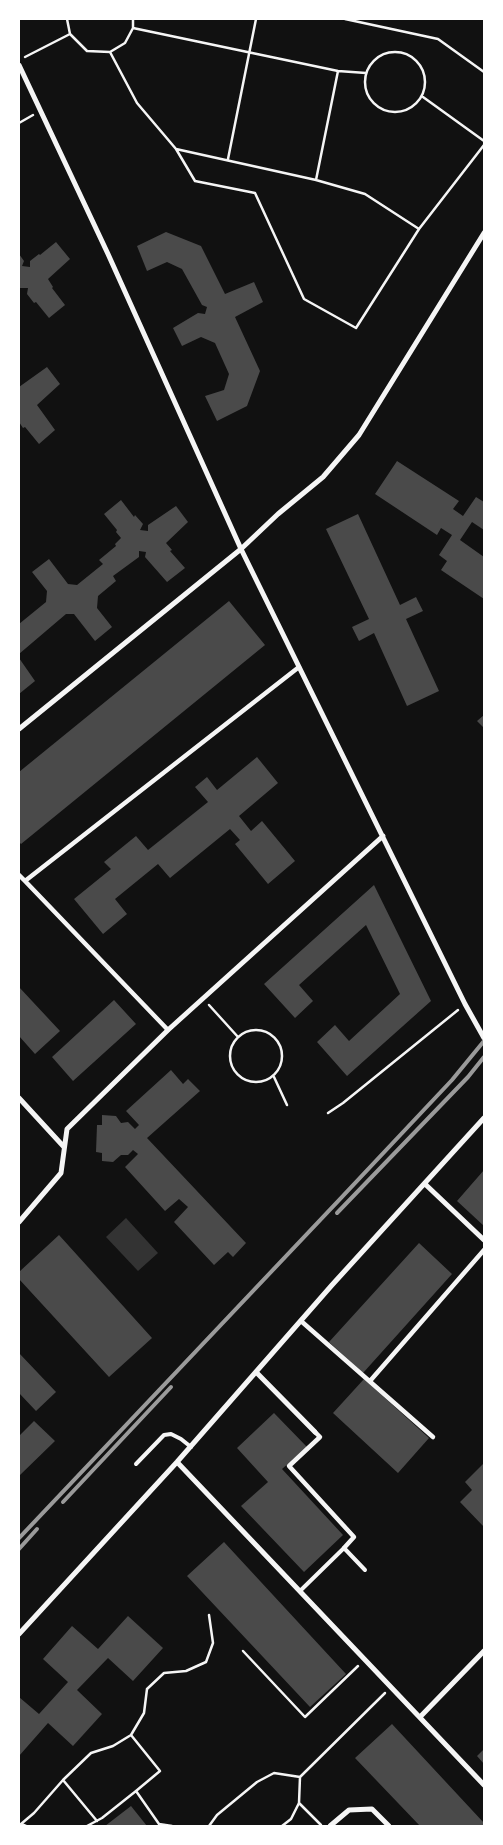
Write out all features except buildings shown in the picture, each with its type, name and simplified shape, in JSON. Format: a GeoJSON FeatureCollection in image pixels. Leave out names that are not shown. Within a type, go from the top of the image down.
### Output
{"type":"FeatureCollection","features":[{"type":"Feature","properties":{"kind":"street"},"geometry":{"type":"LineString","coordinates":[[19,65],[108,254],[242,549],[465,1004],[484,1038]]}},
{"type":"Feature","properties":{"kind":"street"},"geometry":{"type":"LineString","coordinates":[[19,729],[242,549],[278,514],[323,477],[359,435],[484,233]]}},
{"type":"Feature","properties":{"kind":"street"},"geometry":{"type":"LineString","coordinates":[[25,881],[299,666]]}},
{"type":"Feature","properties":{"kind":"street"},"geometry":{"type":"LineString","coordinates":[[19,1222],[61,1173],[67,1129],[168,1030],[383,836]]}},
{"type":"Feature","properties":{"kind":"street"},"geometry":{"type":"LineString","coordinates":[[19,875],[168,1030]]}},
{"type":"Feature","properties":{"kind":"street"},"geometry":{"type":"LineString","coordinates":[[19,1098],[64,1147]]}},
{"type":"Feature","properties":{"kind":"street"},"geometry":{"type":"LineString","coordinates":[[19,1634],[177,1462],[484,1118]]}},
{"type":"Feature","properties":{"kind":"street"},"geometry":{"type":"LineString","coordinates":[[425,1184],[484,1240]]}},
{"type":"Feature","properties":{"kind":"street"},"geometry":{"type":"LineString","coordinates":[[370,1381],[484,1250]]}},
{"type":"Feature","properties":{"kind":"street"},"geometry":{"type":"LineString","coordinates":[[301,1321],[433,1436]]}},
{"type":"Feature","properties":{"kind":"street"},"geometry":{"type":"LineString","coordinates":[[256,1372],[320,1437],[289,1466],[354,1537],[344,1548]]}},
{"type":"Feature","properties":{"kind":"street"},"geometry":{"type":"LineString","coordinates":[[177,1462],[484,1785]]}},
{"type":"Feature","properties":{"kind":"street"},"geometry":{"type":"LineString","coordinates":[[420,1717],[484,1651]]}},
{"type":"Feature","properties":{"kind":"street"},"geometry":{"type":"LineString","coordinates":[[330,1826],[349,1810],[372,1809],[389,1826]]}},
{"type":"Feature","properties":{"kind":"lane"},"geometry":{"type":"LineString","coordinates":[[136,1464],[164,1434],[171,1434],[190,1447]]}},
{"type":"Feature","properties":{"kind":"lane"},"geometry":{"type":"LineString","coordinates":[[300,1591],[344,1548],[365,1570]]}},
{"type":"Feature","properties":{"kind":"path"},"geometry":{"type":"LineString","coordinates":[[67,19],[70,34],[87,51],[110,52],[125,43],[133,28],[133,19]]}},
{"type":"Feature","properties":{"kind":"path"},"geometry":{"type":"LineString","coordinates":[[228,159],[256,19]]}},
{"type":"Feature","properties":{"kind":"path"},"geometry":{"type":"LineString","coordinates":[[345,19],[438,39],[484,72]]}},
{"type":"Feature","properties":{"kind":"path"},"geometry":{"type":"LineString","coordinates":[[133,28],[338,71],[366,73]]}},
{"type":"Feature","properties":{"kind":"path"},"geometry":{"type":"LineString","coordinates":[[19,60],[70,34]]}},
{"type":"Feature","properties":{"kind":"path"},"geometry":{"type":"LineString","coordinates":[[110,52],[137,104],[176,148],[195,181],[255,193],[304,299],[356,328],[419,229],[484,143],[423,97]]}},
{"type":"Feature","properties":{"kind":"path"},"geometry":{"type":"LineString","coordinates":[[390,52],[407,54],[420,64],[426,80],[423,97],[410,110],[401,112],[392,113],[375,106],[366,91],[366,73],[375,59],[390,52]]}},
{"type":"Feature","properties":{"kind":"path"},"geometry":{"type":"LineString","coordinates":[[316,180],[338,71]]}},
{"type":"Feature","properties":{"kind":"path"},"geometry":{"type":"LineString","coordinates":[[19,123],[41,111]]}},
{"type":"Feature","properties":{"kind":"path"},"geometry":{"type":"LineString","coordinates":[[176,148],[316,180],[364,194],[419,229]]}},
{"type":"Feature","properties":{"kind":"path"},"geometry":{"type":"LineString","coordinates":[[203,999],[238,1037]]}},
{"type":"Feature","properties":{"kind":"path"},"geometry":{"type":"LineString","coordinates":[[328,1113],[343,1103],[465,1004]]}},
{"type":"Feature","properties":{"kind":"path"},"geometry":{"type":"LineString","coordinates":[[253,1030],[269,1033],[276,1039],[283,1054],[279,1070],[274,1077],[257,1083],[248,1082],[240,1077],[230,1062],[232,1044],[238,1037],[245,1032],[253,1030]]}},
{"type":"Feature","properties":{"kind":"path"},"geometry":{"type":"LineString","coordinates":[[274,1077],[287,1105]]}},
{"type":"Feature","properties":{"kind":"path"},"geometry":{"type":"LineString","coordinates":[[20,1825],[34,1813],[63,1780],[91,1753],[113,1746],[131,1735],[144,1713],[147,1689],[164,1673],[186,1671],[206,1662],[213,1643],[209,1615]]}},
{"type":"Feature","properties":{"kind":"path"},"geometry":{"type":"LineString","coordinates":[[243,1651],[305,1716],[365,1660]]}},
{"type":"Feature","properties":{"kind":"path"},"geometry":{"type":"LineString","coordinates":[[282,1826],[291,1819],[299,1803],[300,1777],[392,1687]]}},
{"type":"Feature","properties":{"kind":"path"},"geometry":{"type":"LineString","coordinates":[[87,1826],[97,1821],[160,1771],[131,1735]]}},
{"type":"Feature","properties":{"kind":"path"},"geometry":{"type":"LineString","coordinates":[[209,1826],[217,1815],[257,1782],[274,1773],[300,1777]]}},
{"type":"Feature","properties":{"kind":"path"},"geometry":{"type":"LineString","coordinates":[[63,1780],[97,1821]]}},
{"type":"Feature","properties":{"kind":"path"},"geometry":{"type":"LineString","coordinates":[[136,1791],[159,1824],[172,1826]]}},
{"type":"Feature","properties":{"kind":"path"},"geometry":{"type":"LineString","coordinates":[[299,1803],[322,1826]]}},
{"type":"Feature","properties":{"kind":"path"},"geometry":{"type":"LineString","coordinates":[[20,1825],[26,1826]]}},
{"type":"Feature","properties":{"kind":"shaded area"},"geometry":{"type":"Polygon","coordinates":[[[126,1218],[158,1253],[138,1271],[106,1237],[126,1218]]]}},
{"type":"Feature","properties":{"kind":"railway"},"geometry":{"type":"LineString","coordinates":[[19,1538],[452,1080],[484,1041]]}},
{"type":"Feature","properties":{"kind":"railway"},"geometry":{"type":"LineString","coordinates":[[337,1213],[468,1077],[484,1057]]}},
{"type":"Feature","properties":{"kind":"railway"},"geometry":{"type":"LineString","coordinates":[[63,1502],[171,1387]]}},
{"type":"Feature","properties":{"kind":"railway"},"geometry":{"type":"LineString","coordinates":[[19,1549],[37,1529]]}}]}
